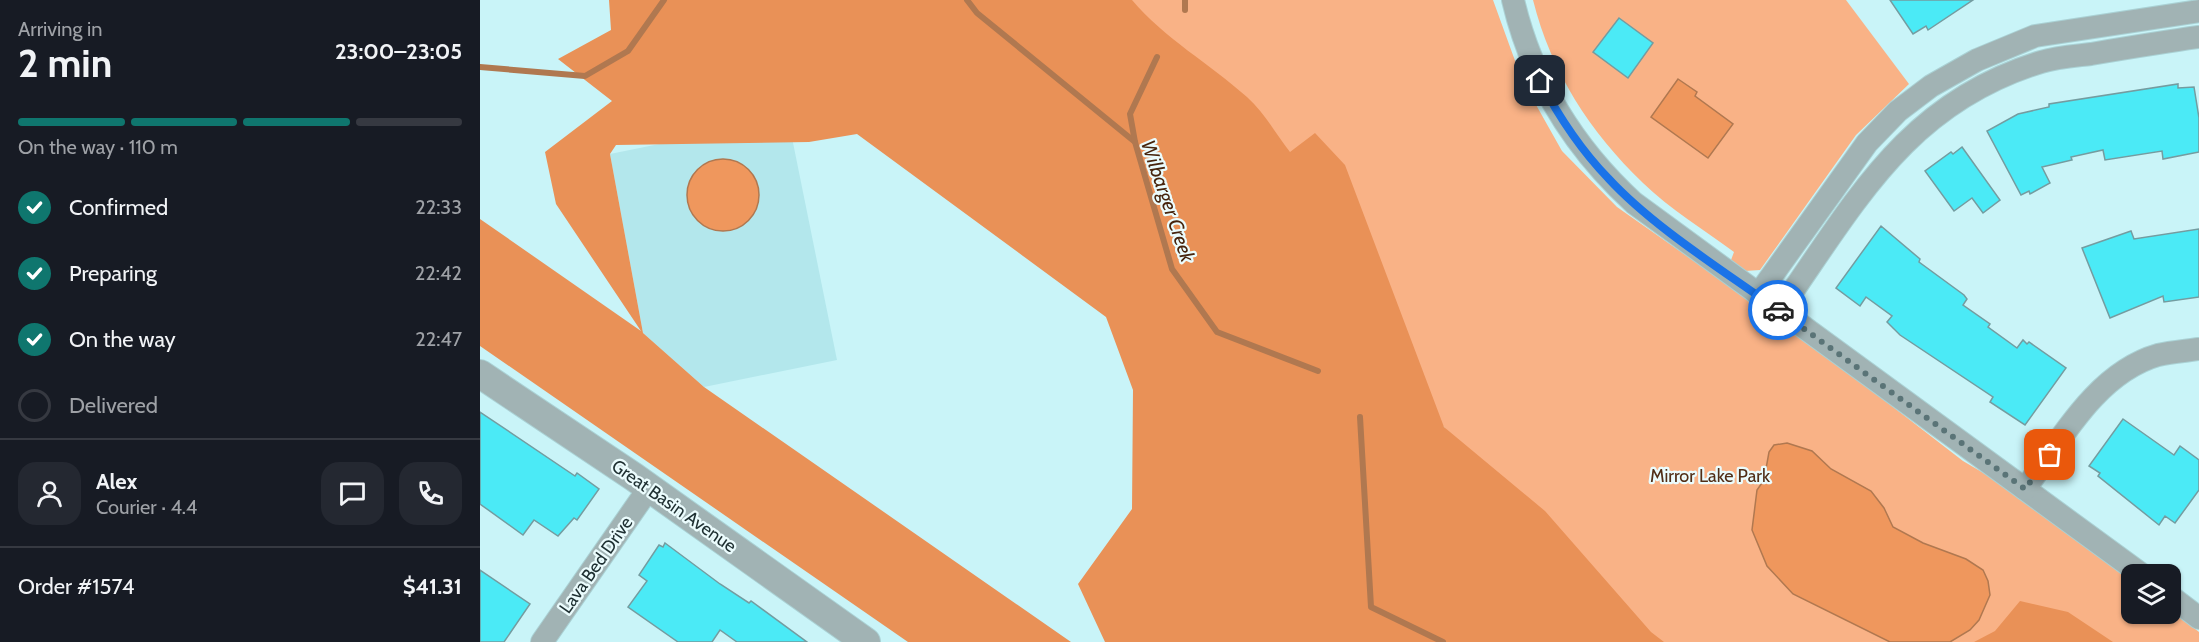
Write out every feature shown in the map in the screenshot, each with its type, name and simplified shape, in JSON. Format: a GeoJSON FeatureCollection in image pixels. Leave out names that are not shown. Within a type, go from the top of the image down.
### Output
{"type":"FeatureCollection","features":[{"type":"Feature","properties":{"kind":"street"},"geometry":{"type":"LineString","coordinates":[[1514,0],[1526,46],[1540,81],[1560,118],[1585,152],[1634,203],[2127,564]]}},
{"type":"Feature","properties":{"kind":"street"},"geometry":{"type":"LineString","coordinates":[[1758,295],[1867,143],[1898,111],[1931,86],[1977,60],[2035,36],[2199,11]]}},
{"type":"Feature","properties":{"kind":"street"},"geometry":{"type":"LineString","coordinates":[[1779,311],[1877,171],[1911,135],[1945,106],[1986,83],[2042,61],[2199,37]]}},
{"type":"Feature","properties":{"kind":"street"},"geometry":{"type":"LineString","coordinates":[[2025,489],[2092,398],[2111,380],[2130,367],[2157,356],[2199,349]]}},
{"type":"Feature","properties":{"kind":"street","name":"Great Basin Avenue"},"geometry":{"type":"LineString","coordinates":[[480,374],[649,488],[866,642]]}},
{"type":"Feature","properties":{"kind":"street","name":"Lava Bed Drive"},"geometry":{"type":"LineString","coordinates":[[542,642],[649,488]]}},
{"type":"Feature","properties":{"kind":"street"},"geometry":{"type":"LineString","coordinates":[[2181,604],[2199,618]]}},
{"type":"Feature","properties":{"kind":"shaded area"},"geometry":{"type":"Polygon","coordinates":[[[609,0],[1132,0],[1158,27],[1247,97],[1290,152],[1315,133],[1345,165],[1444,427],[1545,511],[1651,632],[1664,642],[1105,642],[1078,584],[1132,509],[1133,390],[1106,317],[857,134],[809,142],[616,145],[610,154],[643,333],[704,387],[1071,642],[908,642],[480,346],[480,219],[641,331],[556,204],[545,152],[612,101],[558,59],[611,30],[609,0]]]}},
{"type":"Feature","properties":{"kind":"shaded area"},"geometry":{"type":"Polygon","coordinates":[[[1678,79],[1697,92],[1695,96],[1733,124],[1708,158],[1651,117],[1678,79]]]}},
{"type":"Feature","properties":{"kind":"shaded area"},"geometry":{"type":"Polygon","coordinates":[[[788,118],[837,360],[704,387],[643,333],[610,154],[788,118]]]}},
{"type":"Feature","properties":{"kind":"shaded area"},"geometry":{"type":"Polygon","coordinates":[[[723,159],[743,165],[753,175],[759,195],[753,215],[743,225],[723,231],[703,225],[693,215],[687,195],[693,175],[703,165],[723,159]]]}},
{"type":"Feature","properties":{"kind":"shaded area"},"geometry":{"type":"Polygon","coordinates":[[[1787,443],[1812,451],[1831,469],[1871,491],[1884,508],[1893,527],[1923,543],[1966,559],[1983,570],[1988,581],[1990,595],[1979,620],[1970,630],[1950,642],[1890,642],[1793,594],[1767,566],[1752,530],[1757,490],[1764,480],[1769,452],[1774,445],[1787,443]]]}},
{"type":"Feature","properties":{"kind":"shaded area"},"geometry":{"type":"Polygon","coordinates":[[[2020,601],[2068,612],[2113,642],[1974,642],[1995,631],[2020,601]]]}},
{"type":"Feature","properties":{"kind":"green space","name":"Mirror Lake Park"},"geometry":{"type":"Polygon","coordinates":[[[1122,0],[1493,0],[1522,80],[1562,151],[1617,207],[1805,339],[1963,461],[2009,488],[2121,573],[2121,624],[2181,624],[2181,618],[2199,632],[2199,642],[1633,642],[1444,427],[1122,0]]]}},
{"type":"Feature","properties":{"kind":"green space"},"geometry":{"type":"Polygon","coordinates":[[[1533,0],[1846,0],[1909,84],[1856,135],[1760,270],[1745,271],[1731,260],[1734,252],[1653,193],[1606,143],[1590,122],[1562,76],[1550,52],[1533,0]]]}},
{"type":"Feature","properties":{"kind":"building"},"geometry":{"type":"Polygon","coordinates":[[[1890,0],[1973,0],[1928,30],[1926,26],[1913,34],[1890,0]]]}},
{"type":"Feature","properties":{"kind":"building"},"geometry":{"type":"Polygon","coordinates":[[[1619,18],[1653,43],[1628,78],[1593,52],[1619,18]]]}},
{"type":"Feature","properties":{"kind":"building"},"geometry":{"type":"Polygon","coordinates":[[[2178,84],[2178,88],[2194,87],[2199,118],[2199,152],[2163,159],[2162,151],[2105,160],[2103,150],[2071,157],[2072,160],[2042,167],[2050,183],[2030,194],[2029,191],[2021,195],[1987,131],[2018,114],[2049,107],[2049,104],[2178,84]]]}},
{"type":"Feature","properties":{"kind":"building"},"geometry":{"type":"Polygon","coordinates":[[[1962,147],[2000,200],[1983,213],[1972,198],[1954,211],[1925,171],[1962,147]]]}},
{"type":"Feature","properties":{"kind":"building"},"geometry":{"type":"Polygon","coordinates":[[[1881,226],[1920,259],[1919,262],[1964,295],[1967,299],[1963,305],[1990,324],[1988,327],[2017,348],[2023,340],[2027,344],[2029,342],[2066,368],[2025,425],[1990,402],[1993,397],[1900,335],[1887,322],[1892,316],[1866,297],[1860,306],[1836,288],[1881,226]]]}},
{"type":"Feature","properties":{"kind":"building"},"geometry":{"type":"Polygon","coordinates":[[[2199,229],[2199,297],[2164,302],[2163,296],[2110,318],[2082,248],[2131,231],[2134,239],[2199,229]]]}},
{"type":"Feature","properties":{"kind":"building"},"geometry":{"type":"Polygon","coordinates":[[[480,412],[575,476],[577,473],[599,489],[577,520],[574,518],[558,536],[534,520],[523,535],[480,504],[480,412]]]}},
{"type":"Feature","properties":{"kind":"building"},"geometry":{"type":"Polygon","coordinates":[[[2123,419],[2174,455],[2180,446],[2199,460],[2199,490],[2175,523],[2165,516],[2159,525],[2098,476],[2100,473],[2089,466],[2123,419]]]}},
{"type":"Feature","properties":{"kind":"building"},"geometry":{"type":"Polygon","coordinates":[[[665,543],[720,584],[749,603],[751,601],[807,642],[737,642],[720,630],[712,642],[678,642],[628,607],[647,581],[639,575],[659,545],[663,547],[665,543]]]}},
{"type":"Feature","properties":{"kind":"building"},"geometry":{"type":"Polygon","coordinates":[[[480,570],[530,604],[504,642],[480,642],[480,570]]]}},
{"type":"Feature","properties":{"kind":"waterway","name":"Wilbarger Creek"},"geometry":{"type":"LineString","coordinates":[[480,67],[585,76],[628,51],[664,0]]}},
{"type":"Feature","properties":{"kind":"waterway","name":"Wilbarger Creek"},"geometry":{"type":"LineString","coordinates":[[967,0],[977,13],[1135,142]]}},
{"type":"Feature","properties":{"kind":"waterway"},"geometry":{"type":"LineString","coordinates":[[1185,0],[1185,10]]}},
{"type":"Feature","properties":{"kind":"waterway","name":"Wilbarger Creek"},"geometry":{"type":"LineString","coordinates":[[1157,57],[1130,114],[1135,142],[1172,269],[1217,332],[1318,371]]}},
{"type":"Feature","properties":{"kind":"waterway","name":"Wilbarger Creek"},"geometry":{"type":"LineString","coordinates":[[1360,417],[1371,607],[1443,642]]}},
{"type":"Feature","properties":{"kind":"way so far"},"geometry":{"type":"LineString","coordinates":[[1778,310],[2025,489],[2050,455]]}},
{"type":"Feature","properties":{"kind":"route"},"geometry":{"type":"LineString","coordinates":[[1540,81],[1560,118],[1609,180],[1665,228],[1778,310]]}}]}
